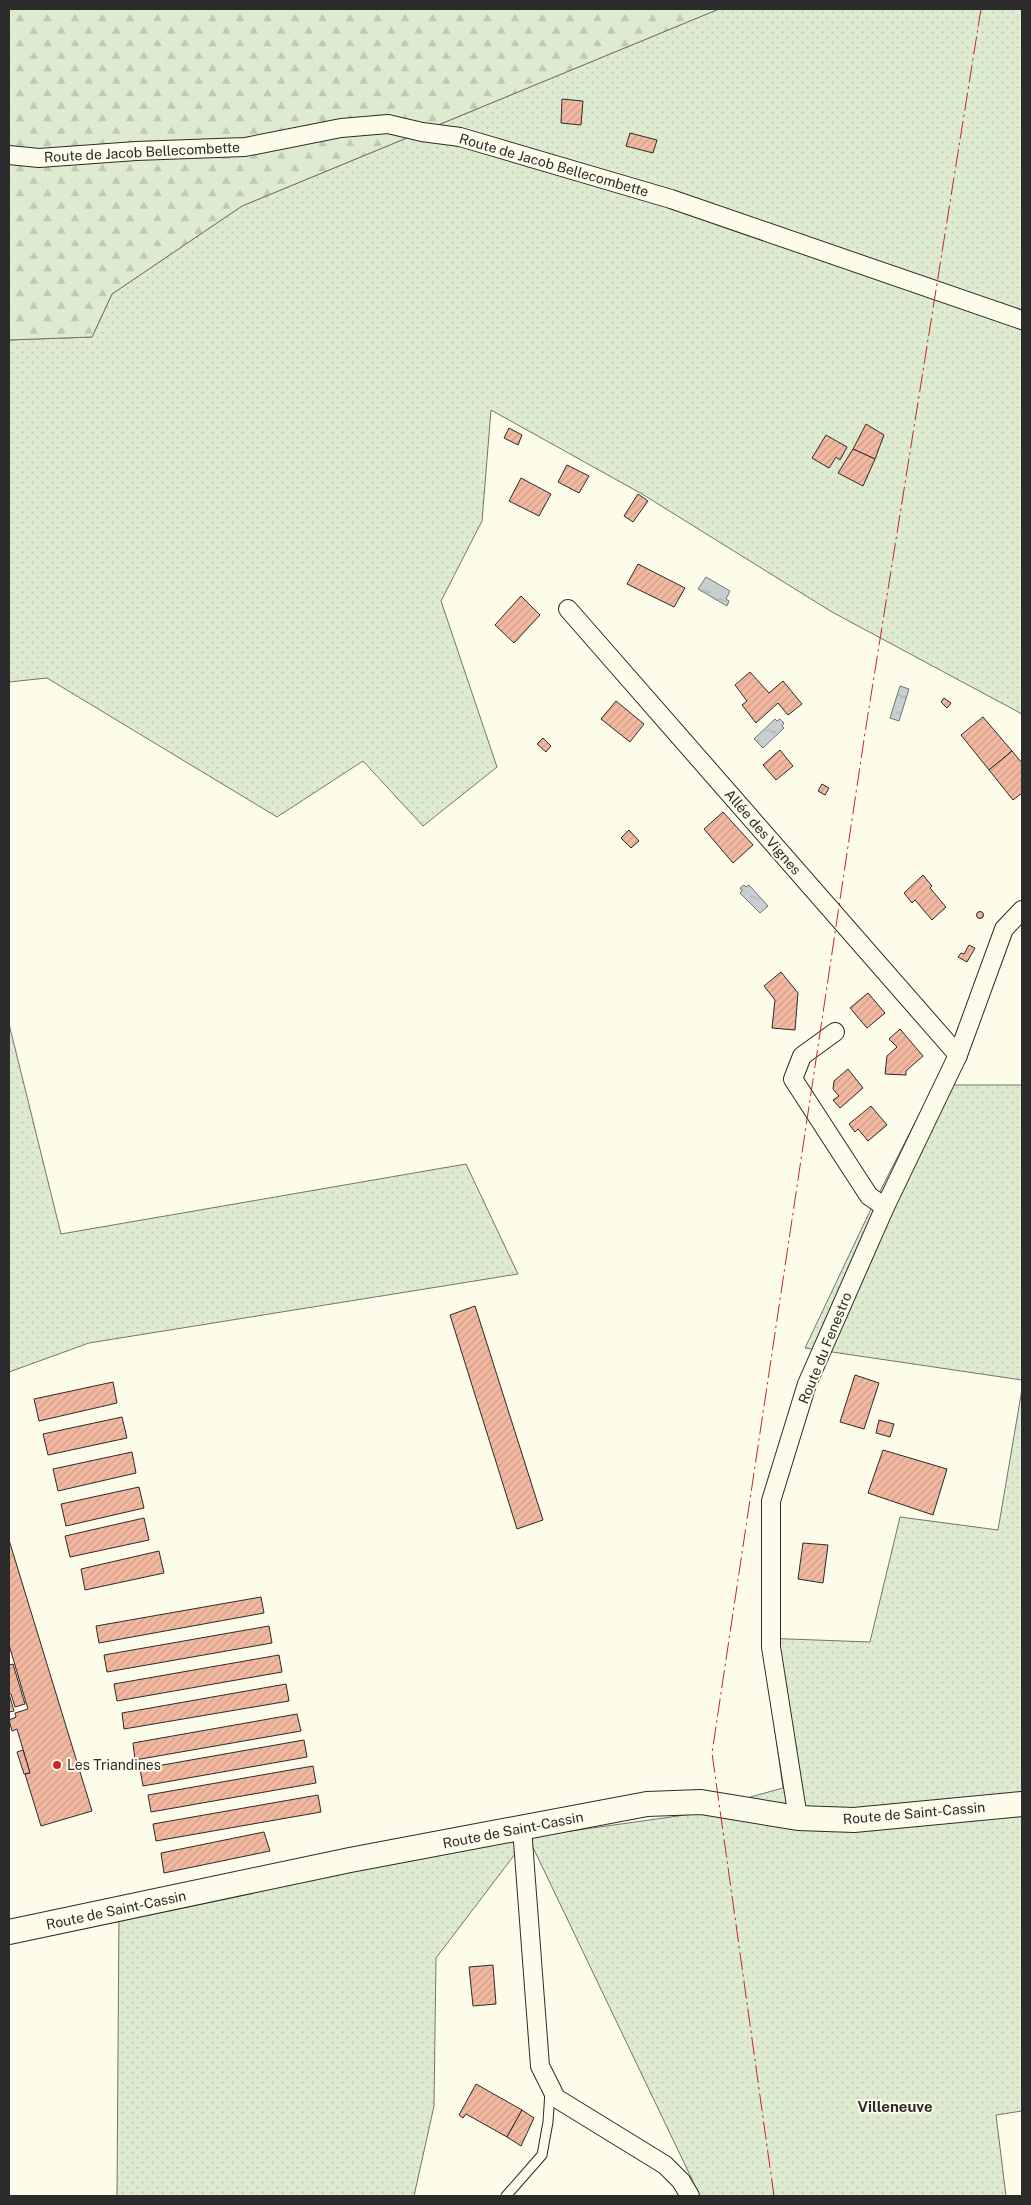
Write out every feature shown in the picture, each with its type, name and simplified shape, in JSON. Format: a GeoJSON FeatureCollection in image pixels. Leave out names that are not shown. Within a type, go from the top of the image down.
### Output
{"type":"FeatureCollection","features":[{"type":"Feature","properties":{"kind":"street","name":"Route de Jacob Bellecombette"},"geometry":{"type":"LineString","coordinates":[[9,155],[39,158],[136,151],[245,147],[341,128],[388,124],[422,132],[460,137],[671,199],[1022,320]]}},
{"type":"Feature","properties":{"kind":"street","name":"Allée des Vignes"},"geometry":{"type":"LineString","coordinates":[[568,609],[958,1055]]}},
{"type":"Feature","properties":{"kind":"street","name":"Route du Fenestro"},"geometry":{"type":"LineString","coordinates":[[798,1818],[771,1647],[771,1501],[807,1384],[885,1207],[958,1055],[1004,930],[1022,910]]}},
{"type":"Feature","properties":{"kind":"street"},"geometry":{"type":"LineString","coordinates":[[835,1032],[802,1056],[793,1079],[869,1196],[885,1207]]}},
{"type":"Feature","properties":{"kind":"street","name":"Route de Saint-Cassin"},"geometry":{"type":"LineString","coordinates":[[9,1932],[350,1860],[647,1804],[701,1802],[798,1818],[854,1820],[1022,1804]]}},
{"type":"Feature","properties":{"kind":"street"},"geometry":{"type":"LineString","coordinates":[[522,1828],[540,2066],[556,2098],[665,2165],[681,2181],[690,2196]]}},
{"type":"Feature","properties":{"kind":"lane"},"geometry":{"type":"LineString","coordinates":[[506,2196],[542,2155],[548,2122],[550,2086]]}},
{"type":"Feature","properties":{"kind":"green space"},"geometry":{"type":"Polygon","coordinates":[[[9,9],[719,9],[242,206],[112,294],[92,337],[9,340],[9,9]]]}},
{"type":"Feature","properties":{"kind":"green space"},"geometry":{"type":"Polygon","coordinates":[[[719,9],[1022,9],[1022,714],[832,612],[642,494],[491,410],[482,521],[441,601],[497,767],[423,826],[363,761],[277,817],[47,678],[9,682],[9,340],[92,337],[112,294],[242,206],[719,9]]]}},
{"type":"Feature","properties":{"kind":"green space"},"geometry":{"type":"Polygon","coordinates":[[[9,1024],[61,1234],[466,1164],[518,1274],[89,1343],[9,1372],[9,1024]]]}},
{"type":"Feature","properties":{"kind":"green space"},"geometry":{"type":"Polygon","coordinates":[[[934,1085],[1022,1085],[1022,1380],[805,1348],[870,1211],[934,1085]]]}},
{"type":"Feature","properties":{"kind":"green space"},"geometry":{"type":"Polygon","coordinates":[[[1022,1389],[1022,2111],[996,2115],[1006,2196],[700,2196],[528,1837],[685,1815],[783,1788],[762,1638],[870,1642],[900,1517],[998,1530],[1022,1389]]]}},
{"type":"Feature","properties":{"kind":"green space"},"geometry":{"type":"Polygon","coordinates":[[[528,1837],[436,1958],[434,2106],[414,2196],[117,2196],[119,1910],[528,1837]]]}},
{"type":"Feature","properties":{"kind":"water"},"geometry":{"type":"Polygon","coordinates":[[[706,577],[730,591],[726,599],[729,601],[727,606],[698,589],[706,577]]]}},
{"type":"Feature","properties":{"kind":"water"},"geometry":{"type":"Polygon","coordinates":[[[900,686],[909,689],[899,721],[890,718],[900,686]]]}},
{"type":"Feature","properties":{"kind":"water"},"geometry":{"type":"Polygon","coordinates":[[[775,719],[777,721],[780,719],[784,723],[782,726],[784,728],[763,748],[754,739],[775,719]]]}},
{"type":"Feature","properties":{"kind":"water"},"geometry":{"type":"Polygon","coordinates":[[[744,885],[746,887],[749,885],[768,906],[760,913],[740,893],[742,891],[740,888],[744,885]]]}},
{"type":"Feature","properties":{"kind":"building"},"geometry":{"type":"Polygon","coordinates":[[[562,99],[583,101],[581,125],[561,123],[562,99]]]}},
{"type":"Feature","properties":{"kind":"building"},"geometry":{"type":"Polygon","coordinates":[[[630,133],[657,140],[653,153],[626,146],[630,133]]]}},
{"type":"Feature","properties":{"kind":"building"},"geometry":{"type":"Polygon","coordinates":[[[866,424],[884,435],[875,459],[853,449],[866,424]]]}},
{"type":"Feature","properties":{"kind":"building"},"geometry":{"type":"Polygon","coordinates":[[[509,428],[522,435],[518,445],[504,438],[509,428]]]}},
{"type":"Feature","properties":{"kind":"building"},"geometry":{"type":"Polygon","coordinates":[[[826,435],[847,447],[840,460],[836,457],[829,468],[812,458],[826,435]]]}},
{"type":"Feature","properties":{"kind":"building"},"geometry":{"type":"Polygon","coordinates":[[[853,449],[875,459],[863,486],[838,473],[853,449]]]}},
{"type":"Feature","properties":{"kind":"building"},"geometry":{"type":"Polygon","coordinates":[[[567,465],[589,476],[579,493],[558,482],[567,465]]]}},
{"type":"Feature","properties":{"kind":"building"},"geometry":{"type":"Polygon","coordinates":[[[521,478],[551,494],[539,516],[509,501],[521,478]]]}},
{"type":"Feature","properties":{"kind":"building"},"geometry":{"type":"Polygon","coordinates":[[[638,494],[648,501],[633,522],[624,516],[638,494]]]}},
{"type":"Feature","properties":{"kind":"building"},"geometry":{"type":"Polygon","coordinates":[[[638,564],[685,588],[674,607],[627,584],[638,564]]]}},
{"type":"Feature","properties":{"kind":"building"},"geometry":{"type":"Polygon","coordinates":[[[521,596],[540,615],[514,643],[495,625],[521,596]]]}},
{"type":"Feature","properties":{"kind":"building"},"geometry":{"type":"Polygon","coordinates":[[[750,672],[769,693],[783,681],[802,704],[788,715],[778,703],[756,723],[742,705],[747,701],[735,685],[750,672]]]}},
{"type":"Feature","properties":{"kind":"building"},"geometry":{"type":"Polygon","coordinates":[[[944,698],[951,703],[947,708],[941,702],[944,698]]]}},
{"type":"Feature","properties":{"kind":"building"},"geometry":{"type":"Polygon","coordinates":[[[616,701],[644,724],[630,742],[601,719],[616,701]]]}},
{"type":"Feature","properties":{"kind":"building"},"geometry":{"type":"Polygon","coordinates":[[[983,717],[1012,751],[989,770],[961,735],[983,717]]]}},
{"type":"Feature","properties":{"kind":"building"},"geometry":{"type":"Polygon","coordinates":[[[543,738],[551,746],[546,752],[537,744],[543,738]]]}},
{"type":"Feature","properties":{"kind":"building"},"geometry":{"type":"Polygon","coordinates":[[[780,750],[793,766],[776,780],[763,765],[780,750]]]}},
{"type":"Feature","properties":{"kind":"building"},"geometry":{"type":"Polygon","coordinates":[[[1012,751],[1022,763],[1022,793],[1013,800],[989,770],[1012,751]]]}},
{"type":"Feature","properties":{"kind":"building"},"geometry":{"type":"Polygon","coordinates":[[[822,784],[829,788],[825,795],[818,791],[822,784]]]}},
{"type":"Feature","properties":{"kind":"building"},"geometry":{"type":"Polygon","coordinates":[[[723,812],[753,845],[733,863],[704,829],[723,812]]]}},
{"type":"Feature","properties":{"kind":"building"},"geometry":{"type":"Polygon","coordinates":[[[629,830],[639,841],[631,848],[621,838],[629,830]]]}},
{"type":"Feature","properties":{"kind":"building"},"geometry":{"type":"Polygon","coordinates":[[[923,875],[932,886],[930,888],[946,907],[932,920],[915,900],[912,903],[904,893],[923,875]]]}},
{"type":"Feature","properties":{"kind":"building"},"geometry":{"type":"Polygon","coordinates":[[[980,912],[983,915],[980,918],[977,915],[980,912]]]}},
{"type":"Feature","properties":{"kind":"building"},"geometry":{"type":"Polygon","coordinates":[[[969,945],[975,948],[967,962],[958,957],[961,953],[964,954],[969,945]]]}},
{"type":"Feature","properties":{"kind":"building"},"geometry":{"type":"Polygon","coordinates":[[[781,972],[798,993],[795,1030],[772,1028],[775,1000],[764,986],[781,972]]]}},
{"type":"Feature","properties":{"kind":"building"},"geometry":{"type":"Polygon","coordinates":[[[868,993],[885,1013],[867,1028],[850,1008],[868,993]]]}},
{"type":"Feature","properties":{"kind":"building"},"geometry":{"type":"Polygon","coordinates":[[[900,1029],[923,1056],[906,1071],[906,1075],[885,1074],[887,1056],[897,1047],[889,1039],[900,1029]]]}},
{"type":"Feature","properties":{"kind":"building"},"geometry":{"type":"Polygon","coordinates":[[[848,1069],[863,1088],[840,1108],[833,1100],[839,1096],[833,1089],[834,1081],[848,1069]]]}},
{"type":"Feature","properties":{"kind":"building"},"geometry":{"type":"Polygon","coordinates":[[[871,1106],[887,1125],[868,1141],[858,1129],[855,1132],[849,1124],[871,1106]]]}},
{"type":"Feature","properties":{"kind":"building"},"geometry":{"type":"Polygon","coordinates":[[[475,1306],[543,1520],[517,1529],[450,1315],[475,1306]]]}},
{"type":"Feature","properties":{"kind":"building"},"geometry":{"type":"Polygon","coordinates":[[[855,1375],[879,1383],[864,1429],[840,1422],[855,1375]]]}},
{"type":"Feature","properties":{"kind":"building"},"geometry":{"type":"Polygon","coordinates":[[[113,1382],[117,1403],[39,1421],[34,1399],[113,1382]]]}},
{"type":"Feature","properties":{"kind":"building"},"geometry":{"type":"Polygon","coordinates":[[[122,1417],[127,1438],[48,1455],[43,1434],[122,1417]]]}},
{"type":"Feature","properties":{"kind":"building"},"geometry":{"type":"Polygon","coordinates":[[[879,1420],[894,1424],[890,1437],[876,1433],[879,1420]]]}},
{"type":"Feature","properties":{"kind":"building"},"geometry":{"type":"Polygon","coordinates":[[[883,1450],[947,1469],[933,1515],[868,1493],[883,1450]]]}},
{"type":"Feature","properties":{"kind":"building"},"geometry":{"type":"Polygon","coordinates":[[[132,1452],[136,1473],[58,1491],[53,1469],[132,1452]]]}},
{"type":"Feature","properties":{"kind":"building"},"geometry":{"type":"Polygon","coordinates":[[[139,1487],[144,1508],[66,1526],[61,1504],[139,1487]]]}},
{"type":"Feature","properties":{"kind":"building"},"geometry":{"type":"Polygon","coordinates":[[[144,1518],[149,1540],[70,1557],[65,1536],[144,1518]]]}},
{"type":"Feature","properties":{"kind":"building"},"geometry":{"type":"Polygon","coordinates":[[[9,1540],[92,1811],[41,1826],[25,1774],[30,1773],[17,1729],[12,1731],[9,1720],[16,1717],[15,1713],[28,1709],[9,1645],[9,1540]]]}},
{"type":"Feature","properties":{"kind":"building"},"geometry":{"type":"Polygon","coordinates":[[[803,1543],[828,1545],[823,1583],[798,1579],[803,1543]]]}},
{"type":"Feature","properties":{"kind":"building"},"geometry":{"type":"Polygon","coordinates":[[[159,1551],[164,1573],[85,1590],[81,1569],[159,1551]]]}},
{"type":"Feature","properties":{"kind":"building"},"geometry":{"type":"Polygon","coordinates":[[[261,1597],[264,1613],[99,1643],[96,1626],[261,1597]]]}},
{"type":"Feature","properties":{"kind":"building"},"geometry":{"type":"Polygon","coordinates":[[[269,1626],[272,1643],[107,1672],[104,1655],[269,1626]]]}},
{"type":"Feature","properties":{"kind":"building"},"geometry":{"type":"Polygon","coordinates":[[[279,1655],[282,1672],[117,1701],[114,1684],[279,1655]]]}},
{"type":"Feature","properties":{"kind":"building"},"geometry":{"type":"Polygon","coordinates":[[[13,1664],[25,1704],[15,1707],[11,1694],[9,1694],[9,1665],[13,1664]]]}},
{"type":"Feature","properties":{"kind":"building"},"geometry":{"type":"Polygon","coordinates":[[[286,1684],[289,1701],[124,1729],[122,1713],[286,1684]]]}},
{"type":"Feature","properties":{"kind":"building"},"geometry":{"type":"Polygon","coordinates":[[[9,1694],[14,1711],[9,1712],[9,1694]]]}},
{"type":"Feature","properties":{"kind":"building"},"geometry":{"type":"Polygon","coordinates":[[[297,1714],[301,1731],[135,1760],[133,1743],[297,1714]]]}},
{"type":"Feature","properties":{"kind":"building"},"geometry":{"type":"Polygon","coordinates":[[[304,1740],[307,1757],[143,1786],[140,1769],[304,1740]]]}},
{"type":"Feature","properties":{"kind":"building"},"geometry":{"type":"Polygon","coordinates":[[[23,1750],[30,1773],[24,1774],[17,1752],[23,1750]]]}},
{"type":"Feature","properties":{"kind":"building"},"geometry":{"type":"Polygon","coordinates":[[[313,1766],[316,1783],[151,1812],[148,1795],[313,1766]]]}},
{"type":"Feature","properties":{"kind":"building"},"geometry":{"type":"Polygon","coordinates":[[[318,1795],[321,1812],[156,1841],[153,1824],[318,1795]]]}},
{"type":"Feature","properties":{"kind":"building"},"geometry":{"type":"Polygon","coordinates":[[[264,1832],[270,1851],[164,1873],[161,1853],[264,1832]]]}},
{"type":"Feature","properties":{"kind":"building"},"geometry":{"type":"Polygon","coordinates":[[[493,1965],[496,2004],[473,2006],[469,1967],[493,1965]]]}},
{"type":"Feature","properties":{"kind":"building"},"geometry":{"type":"Polygon","coordinates":[[[476,2084],[522,2110],[507,2137],[466,2114],[463,2118],[459,2115],[476,2084]]]}},
{"type":"Feature","properties":{"kind":"building"},"geometry":{"type":"Polygon","coordinates":[[[522,2110],[534,2118],[521,2146],[507,2137],[522,2110]]]}},
{"type":"Feature","properties":{"kind":"power"},"geometry":{"type":"LineString","coordinates":[[774,2196],[712,1753],[865,733],[981,9]]}},
{"type":"Feature","properties":{"kind":"place","name":"Les Triandines"},"geometry":{"type":"Point","coordinates":[57,1765]}},
{"type":"Feature","properties":{"kind":"district","name":"Villeneuve"},"geometry":{"type":"Point","coordinates":[895,2106]}}]}
